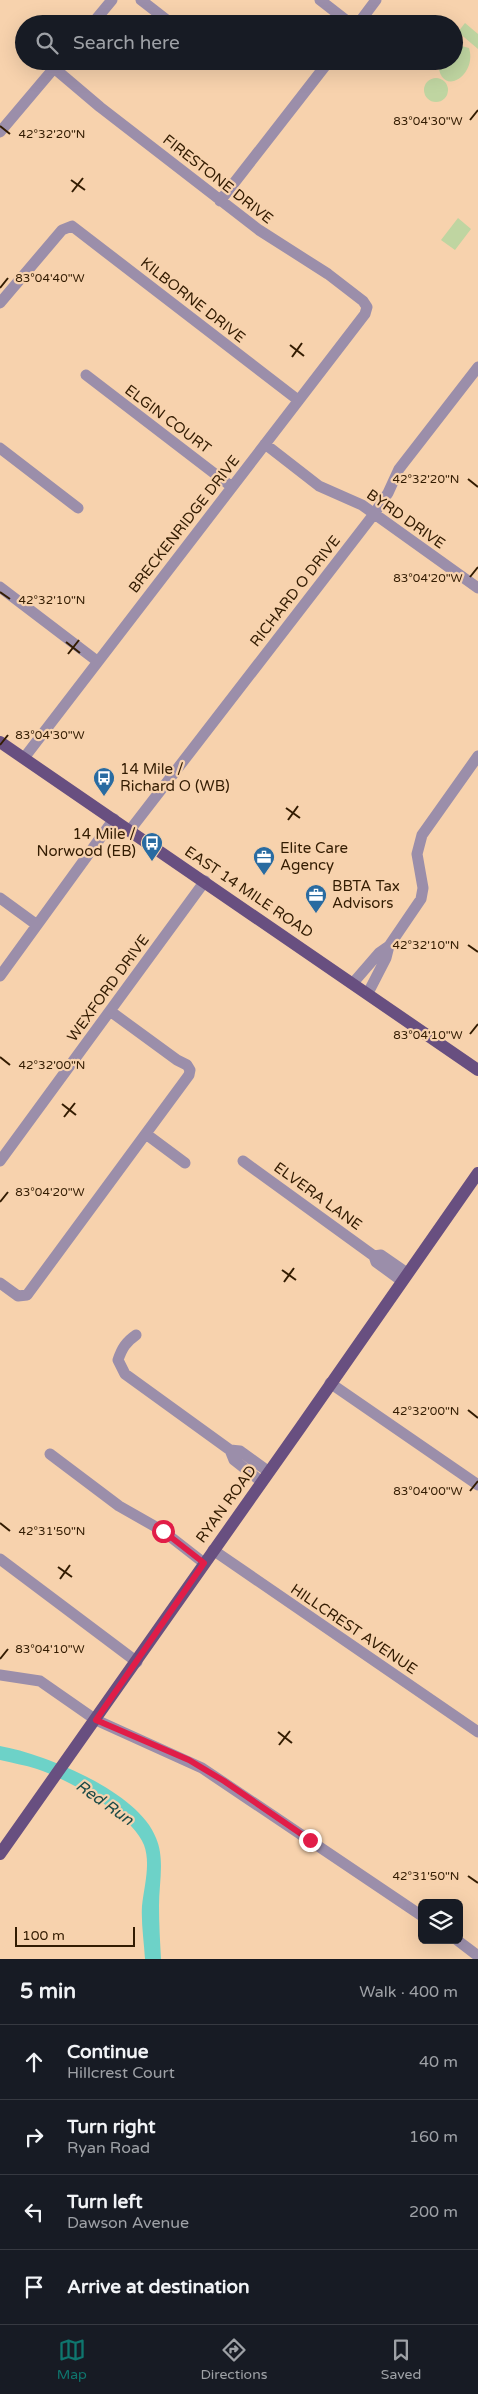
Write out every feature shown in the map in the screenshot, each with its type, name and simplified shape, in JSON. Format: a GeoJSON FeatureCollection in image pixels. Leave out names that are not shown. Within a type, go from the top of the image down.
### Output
{"type":"FeatureCollection","features":[{"type":"Feature","properties":{"kind":"main road","name":"EAST 14 MILE ROAD"},"geometry":{"type":"LineString","coordinates":[[0,742],[478,1070]]}},
{"type":"Feature","properties":{"kind":"main road","name":"RYAN ROAD"},"geometry":{"type":"LineString","coordinates":[[0,1854],[137,1662],[213,1550],[478,1173]]}},
{"type":"Feature","properties":{"kind":"street"},"geometry":{"type":"LineString","coordinates":[[100,15],[112,0]]}},
{"type":"Feature","properties":{"kind":"street"},"geometry":{"type":"LineString","coordinates":[[142,0],[161,15]]}},
{"type":"Feature","properties":{"kind":"street"},"geometry":{"type":"LineString","coordinates":[[320,0],[339,15]]}},
{"type":"Feature","properties":{"kind":"street"},"geometry":{"type":"LineString","coordinates":[[365,15],[376,0]]}},
{"type":"Feature","properties":{"kind":"street"},"geometry":{"type":"LineString","coordinates":[[0,132],[53,70]]}},
{"type":"Feature","properties":{"kind":"street","name":"FIRESTONE DRIVE"},"geometry":{"type":"LineString","coordinates":[[62,70],[100,107],[220,201],[274,241],[328,274],[363,301],[367,307]]}},
{"type":"Feature","properties":{"kind":"street"},"geometry":{"type":"LineString","coordinates":[[220,201],[322,70]]}},
{"type":"Feature","properties":{"kind":"street","name":"KILBORNE DRIVE"},"geometry":{"type":"LineString","coordinates":[[0,303],[62,230],[69,226],[84,234],[298,400]]}},
{"type":"Feature","properties":{"kind":"street","name":"BRECKENRIDGE DRIVE"},"geometry":{"type":"LineString","coordinates":[[24,758],[365,314],[367,307]]}},
{"type":"Feature","properties":{"kind":"street","name":"RICHARD O DRIVE"},"geometry":{"type":"LineString","coordinates":[[130,830],[374,514],[388,493],[399,469],[478,367]]}},
{"type":"Feature","properties":{"kind":"street","name":"ELGIN COURT"},"geometry":{"type":"LineString","coordinates":[[86,376],[232,487]]}},
{"type":"Feature","properties":{"kind":"street","name":"BYRD DRIVE"},"geometry":{"type":"LineString","coordinates":[[265,444],[320,486],[355,501],[478,588]]}},
{"type":"Feature","properties":{"kind":"street"},"geometry":{"type":"LineString","coordinates":[[0,448],[78,508]]}},
{"type":"Feature","properties":{"kind":"street"},"geometry":{"type":"LineString","coordinates":[[0,587],[97,662]]}},
{"type":"Feature","properties":{"kind":"street"},"geometry":{"type":"LineString","coordinates":[[368,993],[386,958],[389,946],[421,899],[423,888],[417,854],[422,835],[478,756]]}},
{"type":"Feature","properties":{"kind":"street"},"geometry":{"type":"LineString","coordinates":[[0,976],[114,819]]}},
{"type":"Feature","properties":{"kind":"street","name":"WEXFORD DRIVE"},"geometry":{"type":"LineString","coordinates":[[0,1161],[205,881]]}},
{"type":"Feature","properties":{"kind":"street"},"geometry":{"type":"LineString","coordinates":[[0,898],[37,925]]}},
{"type":"Feature","properties":{"kind":"street"},"geometry":{"type":"LineString","coordinates":[[353,983],[379,953],[389,946]]}},
{"type":"Feature","properties":{"kind":"street"},"geometry":{"type":"LineString","coordinates":[[0,1283],[22,1297],[31,1290],[189,1075],[190,1067],[177,1060],[110,1011]]}},
{"type":"Feature","properties":{"kind":"street"},"geometry":{"type":"LineString","coordinates":[[146,1134],[185,1163]]}},
{"type":"Feature","properties":{"kind":"street","name":"ELVERA LANE"},"geometry":{"type":"LineString","coordinates":[[243,1161],[374,1256],[376,1262],[404,1277]]}},
{"type":"Feature","properties":{"kind":"street"},"geometry":{"type":"LineString","coordinates":[[136,1335],[125,1345],[118,1360],[125,1374],[230,1450],[234,1460],[266,1477]]}},
{"type":"Feature","properties":{"kind":"street"},"geometry":{"type":"LineString","coordinates":[[330,1383],[478,1485]]}},
{"type":"Feature","properties":{"kind":"street"},"geometry":{"type":"LineString","coordinates":[[50,1454],[119,1506],[163,1531],[204,1563]]}},
{"type":"Feature","properties":{"kind":"street","name":"HILLCREST AVENUE"},"geometry":{"type":"LineString","coordinates":[[213,1550],[478,1732]]}},
{"type":"Feature","properties":{"kind":"street"},"geometry":{"type":"LineString","coordinates":[[0,1559],[137,1662]]}},
{"type":"Feature","properties":{"kind":"street"},"geometry":{"type":"LineString","coordinates":[[0,1675],[40,1681],[47,1684],[96,1720],[202,1768],[418,1913]]}},
{"type":"Feature","properties":{"kind":"street"},"geometry":{"type":"LineString","coordinates":[[462,1944],[478,1956]]}},
{"type":"Feature","properties":{"kind":"green space"},"geometry":{"type":"Polygon","coordinates":[[[465,23],[478,34],[478,49],[463,36],[463,26],[465,23]]]}},
{"type":"Feature","properties":{"kind":"green space"},"geometry":{"type":"Polygon","coordinates":[[[463,46],[469,48],[470,58],[468,67],[463,75],[457,80],[451,81],[445,79],[440,70],[463,70],[463,46]]]}},
{"type":"Feature","properties":{"kind":"green space"},"geometry":{"type":"Polygon","coordinates":[[[436,78],[444,82],[448,90],[444,98],[436,102],[428,98],[424,90],[428,82],[436,78]]]}},
{"type":"Feature","properties":{"kind":"green space"},"geometry":{"type":"Polygon","coordinates":[[[458,218],[471,229],[455,250],[441,240],[458,218]]]}},
{"type":"Feature","properties":{"kind":"water","name":"Red Run"},"geometry":{"type":"Polygon","coordinates":[[[0,1746],[19,1750],[65,1766],[111,1791],[131,1805],[146,1821],[156,1838],[160,1854],[159,1912],[161,1959],[145,1959],[142,1906],[147,1860],[144,1845],[137,1834],[113,1810],[65,1781],[37,1769],[0,1760],[0,1746]]]}},
{"type":"Feature","properties":{"kind":"place","name":"14 Mile / Richard O (WB)"},"geometry":{"type":"Point","coordinates":[104,797]}},
{"type":"Feature","properties":{"kind":"place","name":"14 Mile / Norwood (EB)"},"geometry":{"type":"Point","coordinates":[152,862]}},
{"type":"Feature","properties":{"kind":"place","name":"Elite Care Agency"},"geometry":{"type":"Point","coordinates":[264,876]}},
{"type":"Feature","properties":{"kind":"place","name":"BBTA Tax Advisors"},"geometry":{"type":"Point","coordinates":[316,914]}},
{"type":"Feature","properties":{"kind":"route"},"geometry":{"type":"LineString","coordinates":[[163,1531],[204,1563],[96,1720],[189,1760],[224,1781],[310,1840]]}}]}
